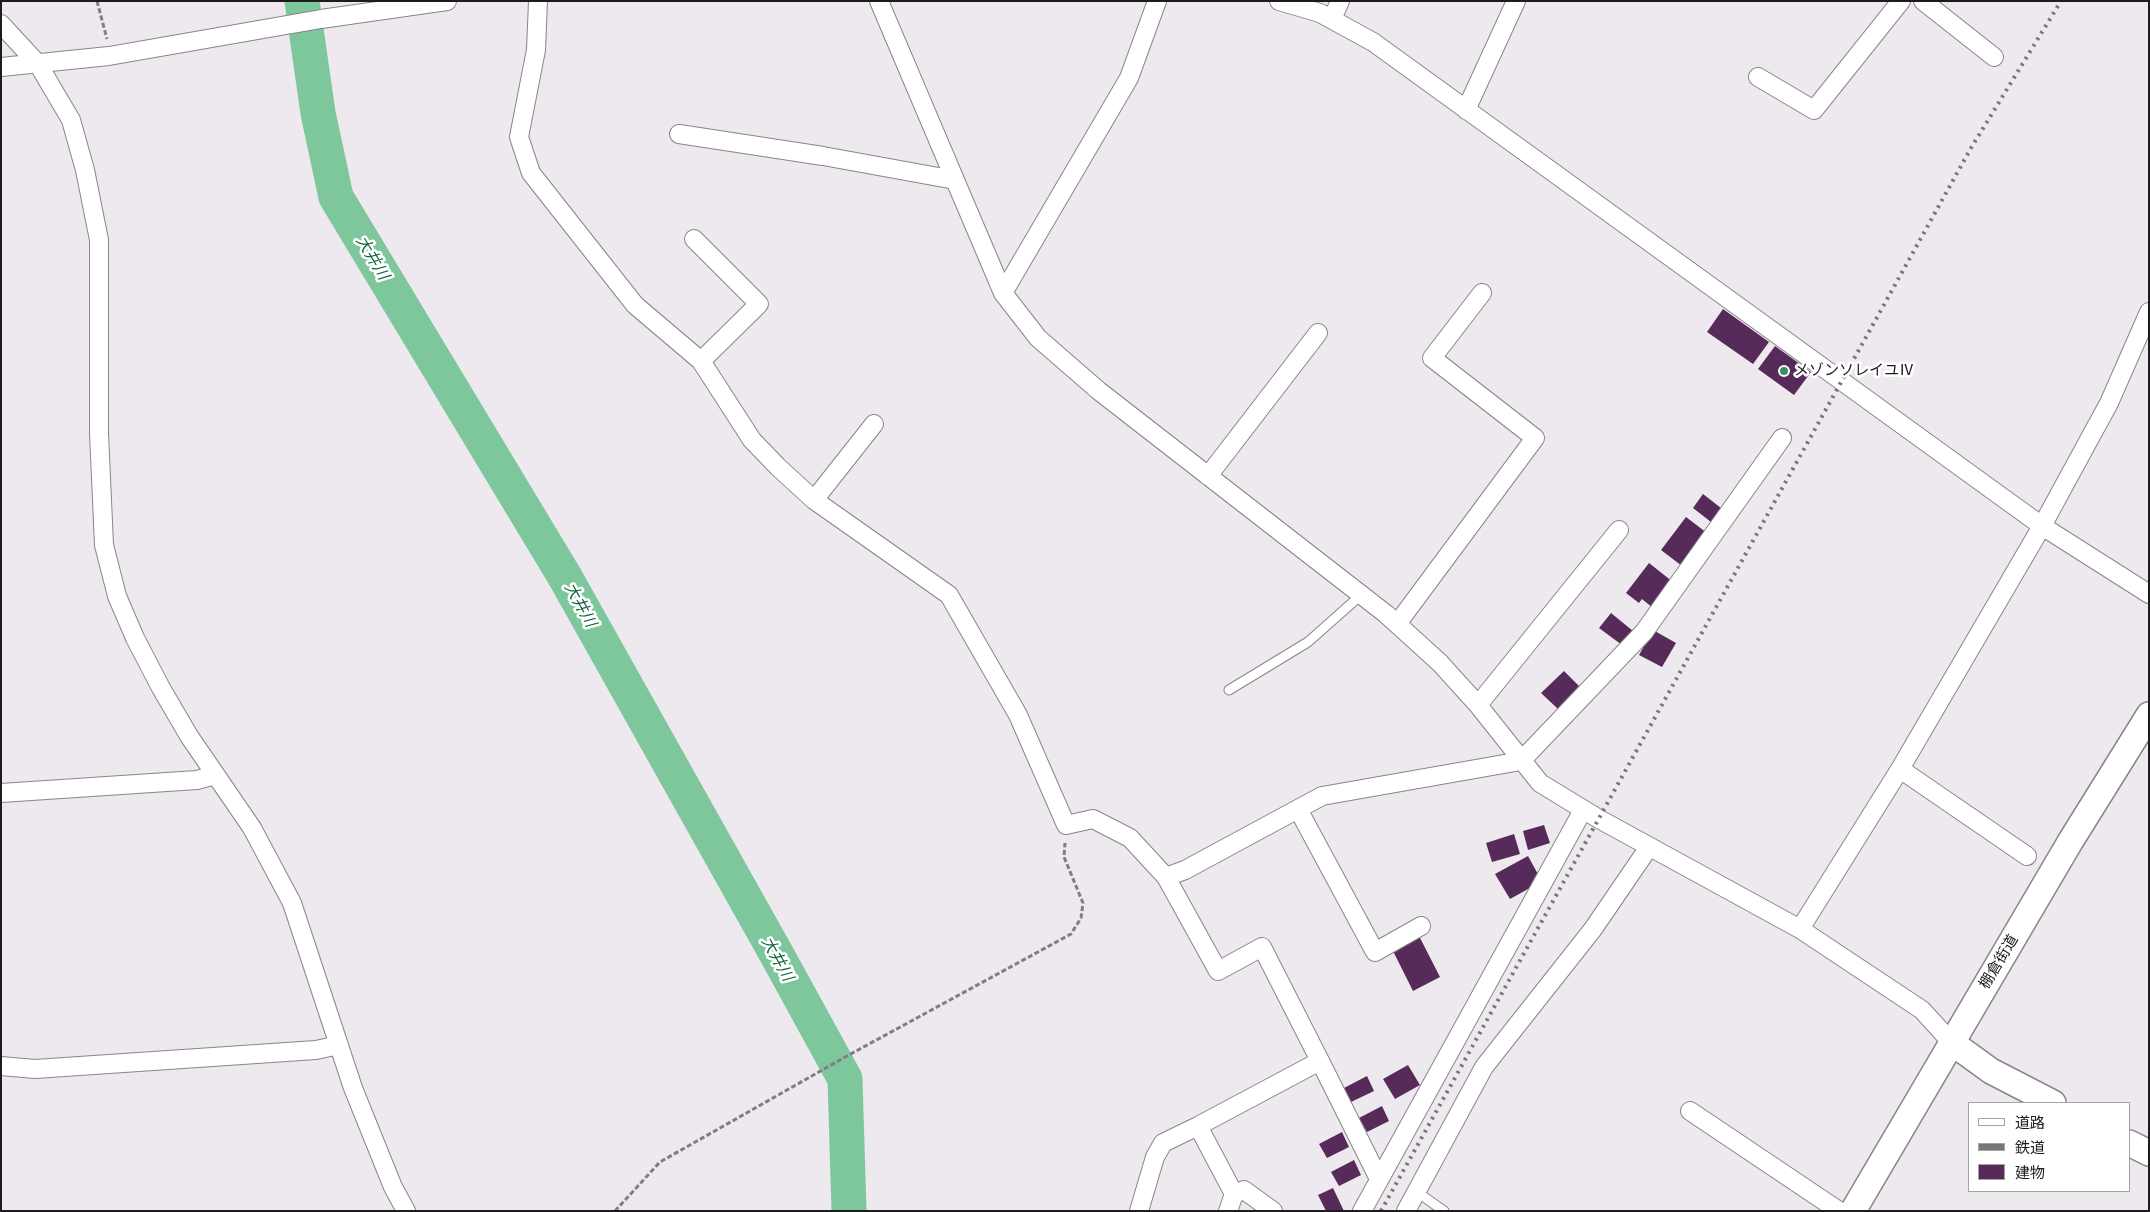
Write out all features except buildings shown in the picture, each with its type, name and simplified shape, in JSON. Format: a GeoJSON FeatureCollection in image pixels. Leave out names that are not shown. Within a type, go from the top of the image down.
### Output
{"type":"FeatureCollection","features":[{"type":"Feature","properties":{"kind":"street"},"geometry":{"type":"LineString","coordinates":[[1,67],[109,56],[290,24],[447,1]]}},
{"type":"Feature","properties":{"kind":"street"},"geometry":{"type":"LineString","coordinates":[[538,1],[536,50],[519,137],[531,173],[635,305],[701,361],[752,440],[814,500],[949,595],[1018,715],[1066,825],[1093,818],[1130,838],[1166,877],[1218,971],[1262,947],[1379,1180]]}},
{"type":"Feature","properties":{"kind":"street"},"geometry":{"type":"LineString","coordinates":[[879,1],[1003,293],[1045,344],[1098,391],[1361,595],[1440,662],[1478,705],[1540,783],[1583,810],[1800,929],[1922,1010],[1951,1042],[1991,1070],[2051,1102]]}},
{"type":"Feature","properties":{"kind":"street"},"geometry":{"type":"LineString","coordinates":[[1003,293],[1129,78],[1157,1]]}},
{"type":"Feature","properties":{"kind":"street"},"geometry":{"type":"LineString","coordinates":[[1279,1],[1320,13],[1373,42],[2042,526],[2149,594]]}},
{"type":"Feature","properties":{"kind":"street"},"geometry":{"type":"LineString","coordinates":[[1332,19],[1340,1]]}},
{"type":"Feature","properties":{"kind":"street"},"geometry":{"type":"LineString","coordinates":[[1466,110],[1516,1]]}},
{"type":"Feature","properties":{"kind":"street"},"geometry":{"type":"LineString","coordinates":[[1758,77],[1814,110],[1901,1]]}},
{"type":"Feature","properties":{"kind":"street"},"geometry":{"type":"LineString","coordinates":[[1923,1],[1994,57]]}},
{"type":"Feature","properties":{"kind":"street"},"geometry":{"type":"LineString","coordinates":[[1,24],[38,64],[71,120],[85,170],[99,240],[99,433],[104,545],[117,596],[135,638],[161,688],[252,828],[292,903],[353,1088],[392,1187],[406,1211]]}},
{"type":"Feature","properties":{"kind":"street"},"geometry":{"type":"LineString","coordinates":[[678,134],[823,156],[954,180]]}},
{"type":"Feature","properties":{"kind":"street"},"geometry":{"type":"LineString","coordinates":[[694,240],[759,304],[701,361]]}},
{"type":"Feature","properties":{"kind":"street"},"geometry":{"type":"LineString","coordinates":[[1397,624],[1536,438],[1432,358],[1482,292]]}},
{"type":"Feature","properties":{"kind":"street"},"geometry":{"type":"LineString","coordinates":[[1800,929],[1900,769],[2042,526],[2109,403],[2149,312]]}},
{"type":"Feature","properties":{"kind":"street"},"geometry":{"type":"LineString","coordinates":[[1208,476],[1318,333]]}},
{"type":"Feature","properties":{"kind":"street"},"geometry":{"type":"LineString","coordinates":[[814,500],[874,424]]}},
{"type":"Feature","properties":{"kind":"street"},"geometry":{"type":"LineString","coordinates":[[1166,877],[1185,870],[1322,796],[1521,761],[1644,632],[1782,438]]}},
{"type":"Feature","properties":{"kind":"street"},"geometry":{"type":"LineString","coordinates":[[1478,705],[1619,530]]}},
{"type":"Feature","properties":{"kind":"street","name":"棚倉街道"},"geometry":{"type":"LineString","coordinates":[[1853,1211],[2070,842],[2149,715]]}},
{"type":"Feature","properties":{"kind":"street"},"geometry":{"type":"LineString","coordinates":[[1900,769],[2027,856]]}},
{"type":"Feature","properties":{"kind":"street"},"geometry":{"type":"LineString","coordinates":[[1,792],[197,780],[216,775]]}},
{"type":"Feature","properties":{"kind":"street"},"geometry":{"type":"LineString","coordinates":[[1298,809],[1375,952],[1421,926]]}},
{"type":"Feature","properties":{"kind":"street"},"geometry":{"type":"LineString","coordinates":[[1362,1211],[1583,810]]}},
{"type":"Feature","properties":{"kind":"street"},"geometry":{"type":"LineString","coordinates":[[1406,1211],[1484,1067],[1592,930],[1649,846]]}},
{"type":"Feature","properties":{"kind":"street"},"geometry":{"type":"LineString","coordinates":[[1,1066],[35,1070],[316,1050],[339,1045]]}},
{"type":"Feature","properties":{"kind":"street"},"geometry":{"type":"LineString","coordinates":[[1139,1211],[1155,1157],[1163,1143],[1320,1061]]}},
{"type":"Feature","properties":{"kind":"street"},"geometry":{"type":"LineString","coordinates":[[1690,1111],[1839,1211]]}},
{"type":"Feature","properties":{"kind":"street"},"geometry":{"type":"LineString","coordinates":[[1198,1126],[1230,1203],[1244,1190],[1272,1211]]}},
{"type":"Feature","properties":{"kind":"street"},"geometry":{"type":"LineString","coordinates":[[2130,1144],[2149,1153]]}},
{"type":"Feature","properties":{"kind":"lane"},"geometry":{"type":"LineString","coordinates":[[1229,690],[1308,642],[1361,595]]}},
{"type":"Feature","properties":{"kind":"lane"},"geometry":{"type":"LineString","coordinates":[[1417,1192],[1444,1211]]}},
{"type":"Feature","properties":{"kind":"path"},"geometry":{"type":"LineString","coordinates":[[98,1],[107,37],[109,56]]}},
{"type":"Feature","properties":{"kind":"path"},"geometry":{"type":"LineString","coordinates":[[615,1211],[660,1162],[1071,934],[1081,918],[1083,904],[1064,857],[1066,825]]}},
{"type":"Feature","properties":{"kind":"waterway","name":"大井川"},"geometry":{"type":"LineString","coordinates":[[302,1],[318,113],[336,197],[565,577],[845,1079],[849,1211]]}},
{"type":"Feature","properties":{"kind":"railway"},"geometry":{"type":"LineString","coordinates":[[1381,1211],[1971,148],[2061,1]]}},
{"type":"Feature","properties":{"kind":"place","name":"メゾンソレイユⅣ"},"geometry":{"type":"Point","coordinates":[1784,371]}}]}
